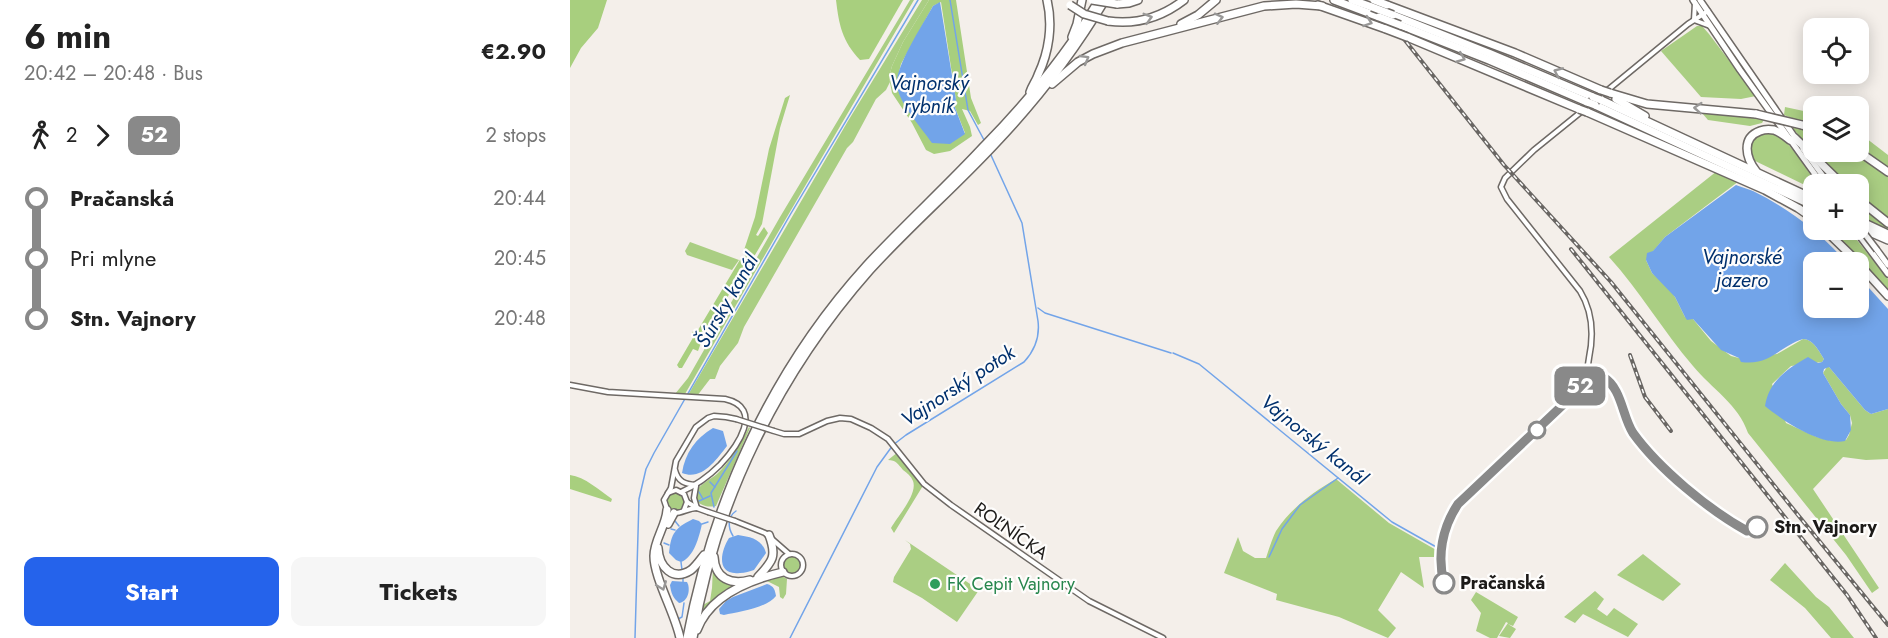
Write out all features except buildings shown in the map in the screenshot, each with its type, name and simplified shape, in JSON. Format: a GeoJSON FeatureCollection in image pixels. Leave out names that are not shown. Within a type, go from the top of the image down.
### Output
{"type":"FeatureCollection","features":[{"type":"Feature","properties":{"kind":"highway"},"geometry":{"type":"LineString","coordinates":[[1027,100],[1048,48],[1050,21],[1047,0]]}},
{"type":"Feature","properties":{"kind":"highway"},"geometry":{"type":"LineString","coordinates":[[1064,0],[1084,14],[1108,21],[1126,22],[1145,20],[1170,10],[1184,0]]}},
{"type":"Feature","properties":{"kind":"highway"},"geometry":{"type":"LineString","coordinates":[[1061,58],[1077,24],[1082,0]]}},
{"type":"Feature","properties":{"kind":"highway"},"geometry":{"type":"LineString","coordinates":[[1092,0],[1117,4],[1138,0]]}},
{"type":"Feature","properties":{"kind":"highway"},"geometry":{"type":"LineString","coordinates":[[994,141],[1061,58],[1099,0]]}},
{"type":"Feature","properties":{"kind":"highway"},"geometry":{"type":"LineString","coordinates":[[1039,95],[1106,0]]}},
{"type":"Feature","properties":{"kind":"highway"},"geometry":{"type":"LineString","coordinates":[[1162,33],[1198,15],[1216,0]]}},
{"type":"Feature","properties":{"kind":"highway"},"geometry":{"type":"LineString","coordinates":[[1305,0],[1320,3],[1407,37],[1587,112],[1765,190],[1803,211]]}},
{"type":"Feature","properties":{"kind":"highway"},"geometry":{"type":"LineString","coordinates":[[1334,0],[1590,99]]}},
{"type":"Feature","properties":{"kind":"highway"},"geometry":{"type":"LineString","coordinates":[[1352,0],[1387,5],[1515,53],[1606,93],[1673,133]]}},
{"type":"Feature","properties":{"kind":"highway"},"geometry":{"type":"LineString","coordinates":[[687,638],[729,487],[765,409],[802,349],[839,298],[866,267],[1039,95],[1078,63],[1093,54],[1122,43],[1264,6],[1320,3]]}},
{"type":"Feature","properties":{"kind":"highway"},"geometry":{"type":"LineString","coordinates":[[1373,4],[1393,15],[1491,54],[1590,99],[1803,201]]}},
{"type":"Feature","properties":{"kind":"highway"},"geometry":{"type":"LineString","coordinates":[[1606,93],[1647,104],[1756,114],[1803,125]]}},
{"type":"Feature","properties":{"kind":"highway"},"geometry":{"type":"LineString","coordinates":[[1598,103],[1673,133],[1803,194]]}},
{"type":"Feature","properties":{"kind":"highway"},"geometry":{"type":"LineString","coordinates":[[1757,173],[1748,158],[1746,146],[1756,132],[1768,129],[1793,139],[1831,174]]}},
{"type":"Feature","properties":{"kind":"highway"},"geometry":{"type":"LineString","coordinates":[[1869,159],[1888,172]]}},
{"type":"Feature","properties":{"kind":"highway"},"geometry":{"type":"LineString","coordinates":[[1704,164],[1768,185]]}},
{"type":"Feature","properties":{"kind":"highway"},"geometry":{"type":"LineString","coordinates":[[1869,208],[1888,223]]}},
{"type":"Feature","properties":{"kind":"highway"},"geometry":{"type":"LineString","coordinates":[[1869,225],[1888,234]]}},
{"type":"Feature","properties":{"kind":"highway"},"geometry":{"type":"LineString","coordinates":[[1869,232],[1888,240]]}},
{"type":"Feature","properties":{"kind":"highway"},"geometry":{"type":"LineString","coordinates":[[1835,240],[1847,252]]}},
{"type":"Feature","properties":{"kind":"highway"},"geometry":{"type":"LineString","coordinates":[[1869,275],[1888,296]]}},
{"type":"Feature","properties":{"kind":"highway"},"geometry":{"type":"LineString","coordinates":[[671,512],[658,548],[658,556],[665,568],[676,574],[689,571],[711,550]]}},
{"type":"Feature","properties":{"kind":"highway"},"geometry":{"type":"LineString","coordinates":[[671,512],[654,556],[658,576],[676,620],[680,638]]}},
{"type":"Feature","properties":{"kind":"highway"},"geometry":{"type":"LineString","coordinates":[[758,577],[773,557],[774,547],[769,535]]}},
{"type":"Feature","properties":{"kind":"highway"},"geometry":{"type":"LineString","coordinates":[[711,550],[716,568],[724,578],[736,582],[782,569]]}},
{"type":"Feature","properties":{"kind":"highway"},"geometry":{"type":"LineString","coordinates":[[693,638],[711,550]]}},
{"type":"Feature","properties":{"kind":"highway"},"geometry":{"type":"LineString","coordinates":[[693,638],[703,617],[724,595],[782,569]]}},
{"type":"Feature","properties":{"kind":"main road"},"geometry":{"type":"LineString","coordinates":[[1696,1],[1816,174]]}},
{"type":"Feature","properties":{"kind":"main road"},"geometry":{"type":"LineString","coordinates":[[1705,13],[1710,26],[1821,174]]}},
{"type":"Feature","properties":{"kind":"main road"},"geometry":{"type":"LineString","coordinates":[[1864,240],[1888,274]]}},
{"type":"Feature","properties":{"kind":"main road"},"geometry":{"type":"LineString","coordinates":[[1868,240],[1888,265]]}},
{"type":"Feature","properties":{"kind":"street"},"geometry":{"type":"LineString","coordinates":[[1694,20],[1696,1]]}},
{"type":"Feature","properties":{"kind":"street"},"geometry":{"type":"LineString","coordinates":[[1524,441],[1574,395],[1584,380],[1592,341],[1592,322],[1587,304],[1580,291],[1503,194],[1501,187],[1503,180],[1534,150],[1705,13]]}},
{"type":"Feature","properties":{"kind":"street"},"geometry":{"type":"LineString","coordinates":[[1694,20],[1710,26]]}},
{"type":"Feature","properties":{"kind":"street"},"geometry":{"type":"LineString","coordinates":[[570,385],[600,391],[733,400],[744,410],[746,421],[742,432],[719,466],[689,492],[684,510]]}},
{"type":"Feature","properties":{"kind":"street","name":"ROĽNÍCKA"},"geometry":{"type":"LineString","coordinates":[[674,467],[693,432],[703,422],[714,416],[736,419],[792,435],[833,419],[845,418],[877,431],[893,444],[926,487],[1089,601],[1163,638]]}},
{"type":"Feature","properties":{"kind":"street"},"geometry":{"type":"LineString","coordinates":[[674,467],[680,480],[684,483],[696,484]]}},
{"type":"Feature","properties":{"kind":"street"},"geometry":{"type":"LineString","coordinates":[[674,467],[673,480],[664,504],[671,512],[697,508]]}},
{"type":"Feature","properties":{"kind":"street"},"geometry":{"type":"LineString","coordinates":[[673,480],[687,501],[697,508],[769,535],[789,554],[800,557],[803,567],[795,575],[788,575],[782,569],[783,557],[778,544]]}},
{"type":"Feature","properties":{"kind":"street"},"geometry":{"type":"LineString","coordinates":[[668,494],[671,491],[680,491],[696,484]]}},
{"type":"Feature","properties":{"kind":"street"},"geometry":{"type":"LineString","coordinates":[[696,484],[694,498],[697,508]]}},
{"type":"Feature","properties":{"kind":"street"},"geometry":{"type":"LineString","coordinates":[[783,557],[789,554]]}},
{"type":"Feature","properties":{"kind":"green space"},"geometry":{"type":"Polygon","coordinates":[[[570,0],[607,0],[598,28],[581,48],[570,68],[570,0]]]}},
{"type":"Feature","properties":{"kind":"green space"},"geometry":{"type":"Polygon","coordinates":[[[836,0],[903,0],[869,59],[860,60],[845,39],[836,0]]]}},
{"type":"Feature","properties":{"kind":"green space"},"geometry":{"type":"Polygon","coordinates":[[[910,0],[914,0],[685,394],[675,394],[688,378],[780,217],[910,0]]]}},
{"type":"Feature","properties":{"kind":"green space"},"geometry":{"type":"Polygon","coordinates":[[[922,0],[929,0],[903,42],[892,66],[890,82],[886,90],[876,99],[853,142],[847,148],[744,327],[738,343],[720,366],[715,379],[710,379],[697,396],[688,395],[848,121],[922,0]]]}},
{"type":"Feature","properties":{"kind":"green space"},"geometry":{"type":"Polygon","coordinates":[[[929,0],[956,0],[971,98],[981,123],[978,125],[970,111],[962,109],[972,136],[950,151],[934,154],[926,150],[912,123],[892,93],[889,77],[903,42],[929,0]],[[941,2],[933,6],[901,64],[896,85],[904,104],[918,121],[965,133],[954,105],[956,100],[941,2]]]}},
{"type":"Feature","properties":{"kind":"green space"},"geometry":{"type":"Polygon","coordinates":[[[1697,26],[1702,26],[1709,34],[1756,96],[1741,99],[1701,97],[1661,51],[1697,26]]]}},
{"type":"Feature","properties":{"kind":"green space"},"geometry":{"type":"Polygon","coordinates":[[[790,95],[780,128],[762,224],[756,235],[758,236],[764,227],[768,233],[702,340],[698,351],[693,349],[682,368],[679,368],[677,365],[694,336],[692,332],[698,330],[741,258],[746,255],[744,250],[755,217],[769,149],[785,98],[790,95]]]}},
{"type":"Feature","properties":{"kind":"green space"},"geometry":{"type":"Polygon","coordinates":[[[1785,107],[1803,111],[1803,122],[1784,115],[1785,107]]]}},
{"type":"Feature","properties":{"kind":"green space"},"geometry":{"type":"Polygon","coordinates":[[[1702,113],[1765,118],[1762,123],[1750,126],[1708,120],[1702,113]]]}},
{"type":"Feature","properties":{"kind":"green space"},"geometry":{"type":"Polygon","coordinates":[[[1790,125],[1803,130],[1803,140],[1790,125]]]}},
{"type":"Feature","properties":{"kind":"green space"},"geometry":{"type":"Polygon","coordinates":[[[1771,132],[1778,135],[1797,155],[1810,174],[1803,174],[1803,184],[1751,159],[1749,143],[1764,133],[1771,132]]]}},
{"type":"Feature","properties":{"kind":"green space"},"geometry":{"type":"Polygon","coordinates":[[[1869,140],[1888,155],[1888,168],[1869,155],[1869,140]]]}},
{"type":"Feature","properties":{"kind":"green space"},"geometry":{"type":"Polygon","coordinates":[[[1822,162],[1868,162],[1888,176],[1888,219],[1869,204],[1869,174],[1835,174],[1822,162]]]}},
{"type":"Feature","properties":{"kind":"green space"},"geometry":{"type":"Polygon","coordinates":[[[1717,171],[1739,181],[1665,237],[1646,260],[1652,273],[1668,287],[1675,297],[1685,317],[1693,319],[1711,341],[1731,356],[1739,358],[1777,354],[1803,339],[1815,346],[1824,359],[1822,362],[1791,366],[1772,384],[1786,423],[1823,439],[1846,440],[1852,423],[1850,415],[1823,373],[1827,367],[1865,410],[1871,414],[1888,409],[1888,459],[1866,460],[1843,457],[1813,489],[1879,588],[1872,593],[1846,555],[1748,433],[1738,414],[1693,366],[1609,257],[1717,171]]]}},
{"type":"Feature","properties":{"kind":"green space"},"geometry":{"type":"Polygon","coordinates":[[[1869,211],[1888,226],[1888,229],[1869,220],[1869,211]]]}},
{"type":"Feature","properties":{"kind":"green space"},"geometry":{"type":"Polygon","coordinates":[[[1838,240],[1857,240],[1867,252],[1849,252],[1838,240]]]}},
{"type":"Feature","properties":{"kind":"green space"},"geometry":{"type":"Polygon","coordinates":[[[690,242],[739,260],[732,270],[687,255],[685,251],[690,242]]]}},
{"type":"Feature","properties":{"kind":"green space"},"geometry":{"type":"Polygon","coordinates":[[[1869,255],[1888,279],[1888,293],[1869,273],[1869,255]]]}},
{"type":"Feature","properties":{"kind":"green space"},"geometry":{"type":"Polygon","coordinates":[[[749,427],[716,506],[702,505],[696,497],[697,490],[726,464],[749,427]]]}},
{"type":"Feature","properties":{"kind":"green space"},"geometry":{"type":"Polygon","coordinates":[[[898,452],[924,484],[894,533],[891,528],[910,499],[914,486],[909,475],[897,463],[888,460],[898,452]]]}},
{"type":"Feature","properties":{"kind":"green space"},"geometry":{"type":"Polygon","coordinates":[[[570,475],[592,484],[612,499],[611,502],[570,489],[570,475]]]}},
{"type":"Feature","properties":{"kind":"green space"},"geometry":{"type":"Polygon","coordinates":[[[1336,479],[1389,523],[1438,551],[1436,557],[1419,557],[1424,588],[1401,572],[1378,610],[1396,628],[1388,638],[1339,617],[1276,600],[1277,594],[1224,573],[1238,537],[1243,551],[1255,558],[1266,558],[1276,531],[1288,515],[1311,495],[1336,479]]]}},
{"type":"Feature","properties":{"kind":"green space"},"geometry":{"type":"Polygon","coordinates":[[[675,493],[681,496],[684,502],[681,508],[675,511],[669,508],[666,502],[669,496],[675,493]]]}},
{"type":"Feature","properties":{"kind":"green space","name":"FK Cepit Vajnory"},"geometry":{"type":"Polygon","coordinates":[[[905,540],[979,590],[957,622],[922,598],[893,582],[911,549],[910,544],[905,540]]]}},
{"type":"Feature","properties":{"kind":"green space"},"geometry":{"type":"Polygon","coordinates":[[[1643,554],[1681,584],[1663,601],[1617,575],[1643,554]]]}},
{"type":"Feature","properties":{"kind":"green space"},"geometry":{"type":"Polygon","coordinates":[[[792,556],[798,559],[801,565],[798,571],[792,574],[786,571],[783,565],[786,559],[792,556]]]}},
{"type":"Feature","properties":{"kind":"green space"},"geometry":{"type":"Polygon","coordinates":[[[1785,563],[1816,597],[1829,607],[1854,638],[1831,638],[1805,608],[1770,580],[1785,563]]]}},
{"type":"Feature","properties":{"kind":"green space"},"geometry":{"type":"Polygon","coordinates":[[[713,567],[723,580],[738,586],[709,604],[701,615],[703,605],[710,601],[713,567]]]}},
{"type":"Feature","properties":{"kind":"green space"},"geometry":{"type":"Polygon","coordinates":[[[782,576],[787,579],[786,594],[783,599],[780,597],[779,587],[767,581],[782,576]]]}},
{"type":"Feature","properties":{"kind":"green space"},"geometry":{"type":"Polygon","coordinates":[[[1595,591],[1604,599],[1597,609],[1607,616],[1614,608],[1638,624],[1628,637],[1583,614],[1575,623],[1564,617],[1595,591]]]}},
{"type":"Feature","properties":{"kind":"green space"},"geometry":{"type":"Polygon","coordinates":[[[1476,592],[1518,617],[1513,626],[1508,624],[1516,629],[1510,638],[1499,636],[1508,623],[1506,622],[1497,638],[1490,638],[1476,631],[1481,613],[1471,600],[1476,592]]]}},
{"type":"Feature","properties":{"kind":"water","name":"Vajnorský rybník"},"geometry":{"type":"Polygon","coordinates":[[[940,2],[956,100],[954,105],[965,134],[950,144],[932,143],[907,109],[897,87],[900,69],[910,46],[933,6],[940,2]]]}},
{"type":"Feature","properties":{"kind":"water","name":"Vajnorské jazero"},"geometry":{"type":"Polygon","coordinates":[[[1736,185],[1766,198],[1803,222],[1803,240],[1825,240],[1836,252],[1803,252],[1803,318],[1869,318],[1869,288],[1888,309],[1888,409],[1871,414],[1865,410],[1829,367],[1824,369],[1823,373],[1850,415],[1851,430],[1845,441],[1835,442],[1814,436],[1792,425],[1765,406],[1770,389],[1786,371],[1808,357],[1818,363],[1824,359],[1813,343],[1803,339],[1760,361],[1741,362],[1739,358],[1721,350],[1693,319],[1687,320],[1675,297],[1652,273],[1646,260],[1647,253],[1653,251],[1665,237],[1736,185]]]}},
{"type":"Feature","properties":{"kind":"water"},"geometry":{"type":"Polygon","coordinates":[[[713,428],[723,431],[727,446],[702,472],[689,475],[682,473],[692,447],[701,436],[713,428]]]}},
{"type":"Feature","properties":{"kind":"water"},"geometry":{"type":"Polygon","coordinates":[[[693,519],[702,524],[699,535],[693,551],[681,562],[669,553],[671,541],[678,528],[693,519]]]}},
{"type":"Feature","properties":{"kind":"water"},"geometry":{"type":"Polygon","coordinates":[[[738,535],[755,540],[764,548],[766,553],[754,570],[732,573],[724,567],[722,556],[726,544],[729,538],[738,535]]]}},
{"type":"Feature","properties":{"kind":"water"},"geometry":{"type":"Polygon","coordinates":[[[672,581],[687,582],[688,595],[682,602],[679,603],[673,595],[670,585],[672,581]]]}},
{"type":"Feature","properties":{"kind":"water"},"geometry":{"type":"Polygon","coordinates":[[[767,584],[773,587],[776,596],[766,604],[752,609],[720,614],[719,609],[726,601],[767,584]]]}},
{"type":"Feature","properties":{"kind":"waterway","name":"Šúrsky kanál"},"geometry":{"type":"LineString","coordinates":[[635,638],[639,499],[646,469],[790,215],[918,0]]}},
{"type":"Feature","properties":{"kind":"waterway","name":"Vajnorský potok"},"geometry":{"type":"LineString","coordinates":[[950,0],[968,110],[984,140]]}},
{"type":"Feature","properties":{"kind":"waterway","name":"Vajnorský potok"},"geometry":{"type":"LineString","coordinates":[[790,638],[877,467],[893,445],[1024,362],[1036,343],[1038,321],[1022,223],[990,153]]}},
{"type":"Feature","properties":{"kind":"waterway","name":"Vajnorský kanál"},"geometry":{"type":"LineString","coordinates":[[1038,308],[1045,313],[1171,353]]}},
{"type":"Feature","properties":{"kind":"waterway","name":"Vajnorský kanál"},"geometry":{"type":"LineString","coordinates":[[1173,353],[1199,364],[1392,522],[1438,548]]}},
{"type":"Feature","properties":{"kind":"waterway"},"geometry":{"type":"LineString","coordinates":[[714,507],[711,493],[737,451]]}},
{"type":"Feature","properties":{"kind":"waterway"},"geometry":{"type":"LineString","coordinates":[[1269,557],[1282,529],[1300,505],[1338,478]]}},
{"type":"Feature","properties":{"kind":"waterway"},"geometry":{"type":"LineString","coordinates":[[710,482],[715,487]]}},
{"type":"Feature","properties":{"kind":"waterway"},"geometry":{"type":"LineString","coordinates":[[699,492],[703,499]]}},
{"type":"Feature","properties":{"kind":"waterway"},"geometry":{"type":"LineString","coordinates":[[699,501],[710,496]]}},
{"type":"Feature","properties":{"kind":"waterway"},"geometry":{"type":"LineString","coordinates":[[733,536],[729,523],[736,511]]}},
{"type":"Feature","properties":{"kind":"waterway"},"geometry":{"type":"LineString","coordinates":[[675,521],[679,526]]}},
{"type":"Feature","properties":{"kind":"waterway"},"geometry":{"type":"LineString","coordinates":[[702,524],[708,522]]}},
{"type":"Feature","properties":{"kind":"waterway"},"geometry":{"type":"LineString","coordinates":[[671,529],[675,530]]}},
{"type":"Feature","properties":{"kind":"waterway"},"geometry":{"type":"LineString","coordinates":[[664,543],[669,545]]}},
{"type":"Feature","properties":{"kind":"waterway"},"geometry":{"type":"LineString","coordinates":[[681,562],[682,570]]}},
{"type":"Feature","properties":{"kind":"waterway"},"geometry":{"type":"LineString","coordinates":[[683,577],[683,582]]}},
{"type":"Feature","properties":{"kind":"waterway"},"geometry":{"type":"LineString","coordinates":[[678,619],[682,617],[684,603]]}},
{"type":"Feature","properties":{"kind":"railway"},"geometry":{"type":"LineString","coordinates":[[1373,0],[1504,165],[1611,282],[1888,625]]}},
{"type":"Feature","properties":{"kind":"railway"},"geometry":{"type":"LineString","coordinates":[[1571,249],[1847,595],[1876,638]]}},
{"type":"Feature","properties":{"kind":"railway"},"geometry":{"type":"LineString","coordinates":[[1630,355],[1645,397],[1671,431]]}},
{"type":"Feature","properties":{"kind":"bus line","name":"52"},"geometry":{"type":"LineString","coordinates":[[1444,583],[1440,554],[1449,520],[1458,504],[1567,401],[1584,380],[1593,377],[1603,377],[1613,386],[1631,430],[1657,461],[1724,518],[1747,531],[1757,527]]}},
{"type":"Feature","properties":{"kind":"place","name":"Stn. Vajnory"},"geometry":{"type":"Point","coordinates":[1757,527]}},
{"type":"Feature","properties":{"kind":"place","name":"Pračanská"},"geometry":{"type":"Point","coordinates":[1444,583]}},
{"type":"Feature","properties":{"kind":"place","name":"FK Cepit Vajnory"},"geometry":{"type":"Point","coordinates":[935,584]}}]}
